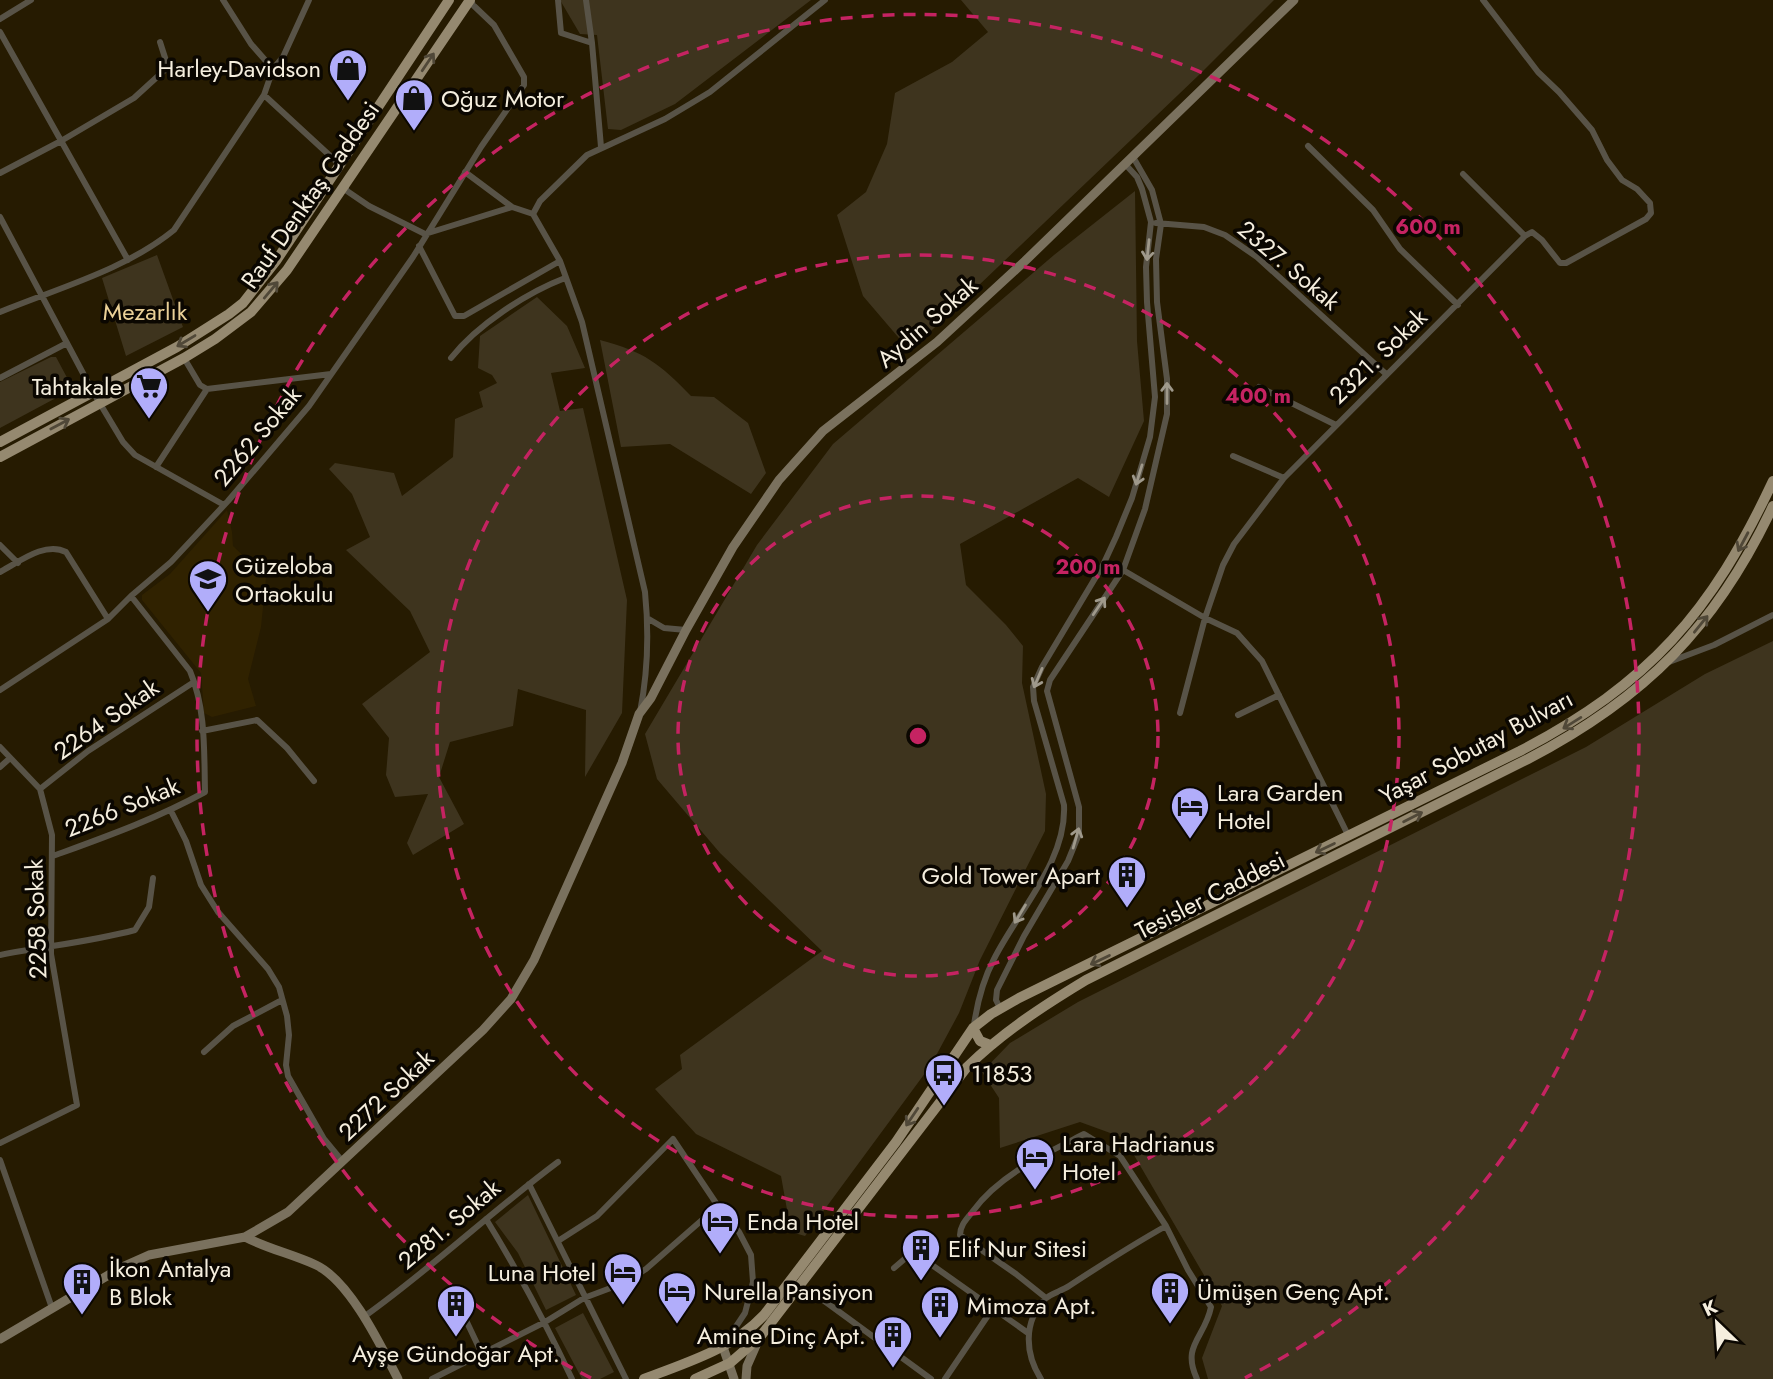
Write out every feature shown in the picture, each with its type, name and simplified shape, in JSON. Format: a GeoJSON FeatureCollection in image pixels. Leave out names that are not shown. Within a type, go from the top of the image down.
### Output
{"type":"FeatureCollection","features":[{"type":"Feature","properties":{"kind":"main road","name":"Rauf Denktaş Caddesi"},"geometry":{"type":"LineString","coordinates":[[0,442],[177,347],[243,303],[276,261],[449,0]]}},
{"type":"Feature","properties":{"kind":"main road","name":"Rauf Denktaş Caddesi"},"geometry":{"type":"LineString","coordinates":[[0,457],[184,358],[237,324],[268,295],[471,0]]}},
{"type":"Feature","properties":{"kind":"main road","name":"Yaşar Sobutay Bulvarı"},"geometry":{"type":"LineString","coordinates":[[644,1379],[723,1346],[744,1334],[764,1315],[896,1142],[973,1028],[1000,1008],[1349,837],[1560,730],[1589,712],[1641,673],[1715,589],[1741,547],[1773,481]]}},
{"type":"Feature","properties":{"kind":"main road","name":"Tesisler Caddesi"},"geometry":{"type":"LineString","coordinates":[[695,1379],[730,1363],[760,1336],[967,1067],[990,1045],[1086,980],[1559,743],[1620,703],[1667,663],[1725,593],[1749,554],[1773,506]]}},
{"type":"Feature","properties":{"kind":"main road"},"geometry":{"type":"LineString","coordinates":[[1000,1008],[1006,1017],[1007,1032]]}},
{"type":"Feature","properties":{"kind":"main road"},"geometry":{"type":"LineString","coordinates":[[973,1028],[980,1041],[990,1045]]}},
{"type":"Feature","properties":{"kind":"street"},"geometry":{"type":"LineString","coordinates":[[0,19],[31,0]]}},
{"type":"Feature","properties":{"kind":"street"},"geometry":{"type":"LineString","coordinates":[[223,0],[251,44],[273,69]]}},
{"type":"Feature","properties":{"kind":"street"},"geometry":{"type":"LineString","coordinates":[[0,312],[128,260],[156,245],[174,230],[264,95],[273,69],[283,57],[309,0]]}},
{"type":"Feature","properties":{"kind":"street","name":"2262 Sokak"},"geometry":{"type":"LineString","coordinates":[[0,690],[108,619],[171,562],[309,406],[419,246],[481,147],[524,85],[524,77],[494,25],[471,0]]}},
{"type":"Feature","properties":{"kind":"street"},"geometry":{"type":"LineString","coordinates":[[558,0],[561,33],[592,43]]}},
{"type":"Feature","properties":{"kind":"street"},"geometry":{"type":"LineString","coordinates":[[586,0],[601,147]]}},
{"type":"Feature","properties":{"kind":"street"},"geometry":{"type":"LineString","coordinates":[[533,214],[540,201],[587,155],[664,119],[710,92],[825,0]]}},
{"type":"Feature","properties":{"kind":"street","name":"Aydin Sokak"},"geometry":{"type":"LineString","coordinates":[[639,714],[651,698],[733,547],[779,481],[823,431],[937,342],[1294,0]]}},
{"type":"Feature","properties":{"kind":"street"},"geometry":{"type":"LineString","coordinates":[[1463,174],[1525,236],[1532,232],[1542,240],[1560,263],[1566,263],[1646,219],[1651,213],[1650,202],[1637,189],[1622,180],[1607,160],[1592,130],[1538,72],[1483,0]]}},
{"type":"Feature","properties":{"kind":"street"},"geometry":{"type":"LineString","coordinates":[[0,32],[128,260]]}},
{"type":"Feature","properties":{"kind":"street"},"geometry":{"type":"LineString","coordinates":[[0,173],[134,98],[168,67],[160,41]]}},
{"type":"Feature","properties":{"kind":"street"},"geometry":{"type":"LineString","coordinates":[[264,95],[339,164]]}},
{"type":"Feature","properties":{"kind":"street"},"geometry":{"type":"LineString","coordinates":[[1308,146],[1373,210],[1401,249],[1458,305]]}},
{"type":"Feature","properties":{"kind":"street"},"geometry":{"type":"LineString","coordinates":[[1000,1008],[996,1000],[998,990],[1024,936],[1068,861],[1079,834],[1079,807],[1047,691],[1049,680],[1123,570],[1145,509],[1167,414],[1167,380],[1157,302],[1156,259],[1161,224],[1152,190],[1133,157]]}},
{"type":"Feature","properties":{"kind":"street"},"geometry":{"type":"LineString","coordinates":[[973,1028],[975,1013],[993,960],[1050,862],[1065,821],[1064,804],[1034,701],[1033,687],[1112,546],[1132,498],[1150,437],[1155,397],[1146,278],[1151,222],[1142,188],[1137,177],[1125,164]]}},
{"type":"Feature","properties":{"kind":"street"},"geometry":{"type":"LineString","coordinates":[[465,172],[512,207],[533,214],[560,261],[585,335],[645,592],[645,684],[639,714]]}},
{"type":"Feature","properties":{"kind":"street"},"geometry":{"type":"LineString","coordinates":[[345,186],[346,191],[369,206],[425,234],[512,207]]}},
{"type":"Feature","properties":{"kind":"street"},"geometry":{"type":"LineString","coordinates":[[0,217],[93,392],[123,442],[135,455],[224,505]]}},
{"type":"Feature","properties":{"kind":"street","name":"2327. Sokak"},"geometry":{"type":"LineString","coordinates":[[1151,222],[1204,227],[1225,234],[1256,257],[1386,374]]}},
{"type":"Feature","properties":{"kind":"street","name":"2321. Sokak"},"geometry":{"type":"LineString","coordinates":[[1180,713],[1205,618],[1223,565],[1234,544],[1284,478],[1525,236]]}},
{"type":"Feature","properties":{"kind":"street"},"geometry":{"type":"LineString","coordinates":[[419,246],[455,316],[464,316],[560,261]]}},
{"type":"Feature","properties":{"kind":"street"},"geometry":{"type":"LineString","coordinates":[[451,358],[465,340],[502,314],[541,287],[565,278]]}},
{"type":"Feature","properties":{"kind":"street"},"geometry":{"type":"LineString","coordinates":[[0,378],[67,344]]}},
{"type":"Feature","properties":{"kind":"street"},"geometry":{"type":"LineString","coordinates":[[184,358],[200,385],[206,389],[331,374]]}},
{"type":"Feature","properties":{"kind":"street"},"geometry":{"type":"LineString","coordinates":[[1259,387],[1336,425]]}},
{"type":"Feature","properties":{"kind":"street"},"geometry":{"type":"LineString","coordinates":[[156,467],[206,389]]}},
{"type":"Feature","properties":{"kind":"street"},"geometry":{"type":"LineString","coordinates":[[1233,456],[1284,478]]}},
{"type":"Feature","properties":{"kind":"street"},"geometry":{"type":"LineString","coordinates":[[0,545],[18,563]]}},
{"type":"Feature","properties":{"kind":"street"},"geometry":{"type":"LineString","coordinates":[[0,572],[43,550],[57,547],[66,552],[108,619]]}},
{"type":"Feature","properties":{"kind":"street"},"geometry":{"type":"LineString","coordinates":[[1123,570],[1237,634],[1262,662],[1349,837]]}},
{"type":"Feature","properties":{"kind":"street"},"geometry":{"type":"LineString","coordinates":[[131,596],[190,671],[201,704],[202,731],[257,720],[287,748],[314,781]]}},
{"type":"Feature","properties":{"kind":"street"},"geometry":{"type":"LineString","coordinates":[[1667,663],[1714,645],[1773,615]]}},
{"type":"Feature","properties":{"kind":"street"},"geometry":{"type":"LineString","coordinates":[[647,618],[664,628],[686,630]]}},
{"type":"Feature","properties":{"kind":"street","name":"2264 Sokak"},"geometry":{"type":"LineString","coordinates":[[40,789],[88,751],[194,682]]}},
{"type":"Feature","properties":{"kind":"street"},"geometry":{"type":"LineString","coordinates":[[1238,715],[1279,695]]}},
{"type":"Feature","properties":{"kind":"street","name":"2272 Sokak"},"geometry":{"type":"LineString","coordinates":[[0,1339],[122,1267],[149,1255],[245,1237],[288,1212],[440,1072],[511,999],[534,960],[622,764],[639,714]]}},
{"type":"Feature","properties":{"kind":"street","name":"2266 Sokak"},"geometry":{"type":"LineString","coordinates":[[53,856],[126,830],[171,811],[205,792],[202,731]]}},
{"type":"Feature","properties":{"kind":"street"},"geometry":{"type":"LineString","coordinates":[[0,747],[40,789]]}},
{"type":"Feature","properties":{"kind":"street"},"geometry":{"type":"LineString","coordinates":[[0,767],[9,759]]}},
{"type":"Feature","properties":{"kind":"street","name":"2258 Sokak"},"geometry":{"type":"LineString","coordinates":[[0,1143],[77,1105],[51,946],[52,835],[40,789]]}},
{"type":"Feature","properties":{"kind":"street"},"geometry":{"type":"LineString","coordinates":[[171,811],[186,841],[201,885],[218,912],[268,969],[279,987],[289,1035],[286,1065],[288,1076],[324,1139],[343,1162]]}},
{"type":"Feature","properties":{"kind":"street"},"geometry":{"type":"LineString","coordinates":[[0,955],[79,944],[135,930],[149,906],[153,878]]}},
{"type":"Feature","properties":{"kind":"street"},"geometry":{"type":"LineString","coordinates":[[204,1052],[233,1026],[282,1000]]}},
{"type":"Feature","properties":{"kind":"street"},"geometry":{"type":"LineString","coordinates":[[1046,1298],[960,1235],[960,1228],[991,1190],[1038,1158],[1084,1134],[1120,1156],[1166,1226],[1188,1270],[1211,1307],[1209,1317],[1191,1350],[1190,1364],[1197,1379]]}},
{"type":"Feature","properties":{"kind":"street"},"geometry":{"type":"LineString","coordinates":[[558,1241],[597,1216],[673,1139],[751,1255],[753,1282],[745,1313],[723,1346],[734,1379]]}},
{"type":"Feature","properties":{"kind":"street"},"geometry":{"type":"LineString","coordinates":[[0,1160],[52,1308]]}},
{"type":"Feature","properties":{"kind":"street","name":"2281. Sokak"},"geometry":{"type":"LineString","coordinates":[[365,1316],[558,1162]]}},
{"type":"Feature","properties":{"kind":"street"},"geometry":{"type":"LineString","coordinates":[[528,1184],[626,1379]]}},
{"type":"Feature","properties":{"kind":"street"},"geometry":{"type":"LineString","coordinates":[[432,1379],[545,1322],[584,1298],[624,1283],[646,1269],[718,1206]]}},
{"type":"Feature","properties":{"kind":"street"},"geometry":{"type":"LineString","coordinates":[[486,1219],[545,1322],[572,1379]]}},
{"type":"Feature","properties":{"kind":"street"},"geometry":{"type":"LineString","coordinates":[[1041,1379],[1029,1354],[1028,1333],[1046,1298],[1166,1226]]}},
{"type":"Feature","properties":{"kind":"street"},"geometry":{"type":"LineString","coordinates":[[245,1237],[267,1249],[319,1266],[334,1279],[365,1316],[398,1379]]}},
{"type":"Feature","properties":{"kind":"street"},"geometry":{"type":"LineString","coordinates":[[894,1268],[908,1256],[932,1265],[1028,1333]]}},
{"type":"Feature","properties":{"kind":"street"},"geometry":{"type":"LineString","coordinates":[[823,1300],[931,1379]]}},
{"type":"Feature","properties":{"kind":"street"},"geometry":{"type":"LineString","coordinates":[[945,1379],[993,1308]]}},
{"type":"Feature","properties":{"kind":"street"},"geometry":{"type":"LineString","coordinates":[[464,1316],[482,1354]]}},
{"type":"Feature","properties":{"kind":"street"},"geometry":{"type":"LineString","coordinates":[[747,1379],[747,1366],[760,1336]]}},
{"type":"Feature","properties":{"kind":"shaded area","name":"Güzeloba Ortaokulu"},"geometry":{"type":"Polygon","coordinates":[[[227,510],[233,546],[266,578],[261,627],[248,679],[256,706],[212,717],[204,713],[201,673],[142,600],[142,595],[170,574],[227,510]]]}},
{"type":"Feature","properties":{"kind":"green space"},"geometry":{"type":"Polygon","coordinates":[[[560,0],[811,0],[675,104],[621,130],[608,129],[597,35],[580,34],[560,0]]]}},
{"type":"Feature","properties":{"kind":"green space"},"geometry":{"type":"Polygon","coordinates":[[[961,0],[1274,0],[910,351],[863,296],[837,215],[866,192],[887,144],[895,93],[952,62],[988,32],[961,0]]]}},
{"type":"Feature","properties":{"kind":"green space"},"geometry":{"type":"Polygon","coordinates":[[[1135,191],[1137,341],[1144,421],[1109,497],[1078,478],[960,544],[966,585],[1023,646],[1022,683],[1046,794],[1045,831],[980,960],[959,1013],[931,1065],[805,1236],[791,1232],[781,1176],[696,1134],[655,1089],[682,1069],[680,1055],[822,951],[720,853],[657,779],[645,734],[757,545],[833,444],[1054,255],[1135,191]]]}},
{"type":"Feature","properties":{"kind":"green space","name":"Mezarlık"},"geometry":{"type":"Polygon","coordinates":[[[157,255],[183,327],[126,356],[102,278],[157,255]]]}},
{"type":"Feature","properties":{"kind":"green space"},"geometry":{"type":"Polygon","coordinates":[[[537,297],[567,326],[585,368],[551,373],[560,411],[583,408],[627,600],[622,713],[585,777],[586,710],[518,689],[513,726],[450,742],[439,777],[464,824],[413,855],[407,843],[428,794],[395,797],[386,775],[389,738],[362,704],[430,652],[410,611],[346,550],[370,537],[352,494],[329,469],[335,463],[394,473],[402,496],[453,457],[455,419],[483,407],[479,392],[497,383],[492,375],[478,368],[480,336],[537,297]]]}},
{"type":"Feature","properties":{"kind":"green space"},"geometry":{"type":"Polygon","coordinates":[[[600,340],[640,354],[670,375],[691,396],[714,397],[748,423],[766,473],[751,494],[670,444],[621,447],[600,340]]]}},
{"type":"Feature","properties":{"kind":"green space"},"geometry":{"type":"Polygon","coordinates":[[[56,357],[71,385],[69,391],[0,428],[0,382],[56,357]]]}},
{"type":"Feature","properties":{"kind":"green space"},"geometry":{"type":"Polygon","coordinates":[[[1773,641],[1773,1379],[1208,1379],[1202,1358],[1222,1306],[1124,1138],[1080,1122],[1000,1148],[999,1098],[982,1072],[1010,1043],[1078,1002],[1586,747],[1705,674],[1773,641]]]}},
{"type":"Feature","properties":{"kind":"green space"},"geometry":{"type":"Polygon","coordinates":[[[528,1195],[576,1295],[546,1310],[518,1253],[495,1222],[528,1195]]]}},
{"type":"Feature","properties":{"kind":"green space"},"geometry":{"type":"Polygon","coordinates":[[[583,1313],[614,1372],[600,1379],[582,1379],[555,1328],[583,1313]]]}},
{"type":"Feature","properties":{"kind":"place","name":"Harley-Davidson"},"geometry":{"type":"Point","coordinates":[348,102]}},
{"type":"Feature","properties":{"kind":"place","name":"Oğuz Motor"},"geometry":{"type":"Point","coordinates":[414,132]}},
{"type":"Feature","properties":{"kind":"place","name":"Tahtakale"},"geometry":{"type":"Point","coordinates":[149,420]}},
{"type":"Feature","properties":{"kind":"place","name":"Güzeloba Ortaokulu"},"geometry":{"type":"Point","coordinates":[208,613]}},
{"type":"Feature","properties":{"kind":"place","name":"Lara Garden Hotel"},"geometry":{"type":"Point","coordinates":[1190,840]}},
{"type":"Feature","properties":{"kind":"place","name":"Gold Tower Apart"},"geometry":{"type":"Point","coordinates":[1127,909]}},
{"type":"Feature","properties":{"kind":"place","name":"11853"},"geometry":{"type":"Point","coordinates":[944,1107]}},
{"type":"Feature","properties":{"kind":"place","name":"Lara Hadrianus Hotel"},"geometry":{"type":"Point","coordinates":[1035,1191]}},
{"type":"Feature","properties":{"kind":"place","name":"Enda Hotel"},"geometry":{"type":"Point","coordinates":[720,1255]}},
{"type":"Feature","properties":{"kind":"place","name":"Elif Nur Sitesi"},"geometry":{"type":"Point","coordinates":[921,1282]}},
{"type":"Feature","properties":{"kind":"place","name":"Luna Hotel"},"geometry":{"type":"Point","coordinates":[623,1306]}},
{"type":"Feature","properties":{"kind":"place","name":"İkon Antalya B Blok"},"geometry":{"type":"Point","coordinates":[82,1316]}},
{"type":"Feature","properties":{"kind":"place","name":"Nurella Pansiyon"},"geometry":{"type":"Point","coordinates":[677,1325]}},
{"type":"Feature","properties":{"kind":"place","name":"Ümüşen Genç Apt."},"geometry":{"type":"Point","coordinates":[1170,1325]}},
{"type":"Feature","properties":{"kind":"place","name":"Ayşe Gündoğar Apt."},"geometry":{"type":"Point","coordinates":[456,1338]}},
{"type":"Feature","properties":{"kind":"place","name":"Mimoza Apt."},"geometry":{"type":"Point","coordinates":[940,1339]}},
{"type":"Feature","properties":{"kind":"place","name":"Amine Dinç Apt."},"geometry":{"type":"Point","coordinates":[893,1369]}}]}
